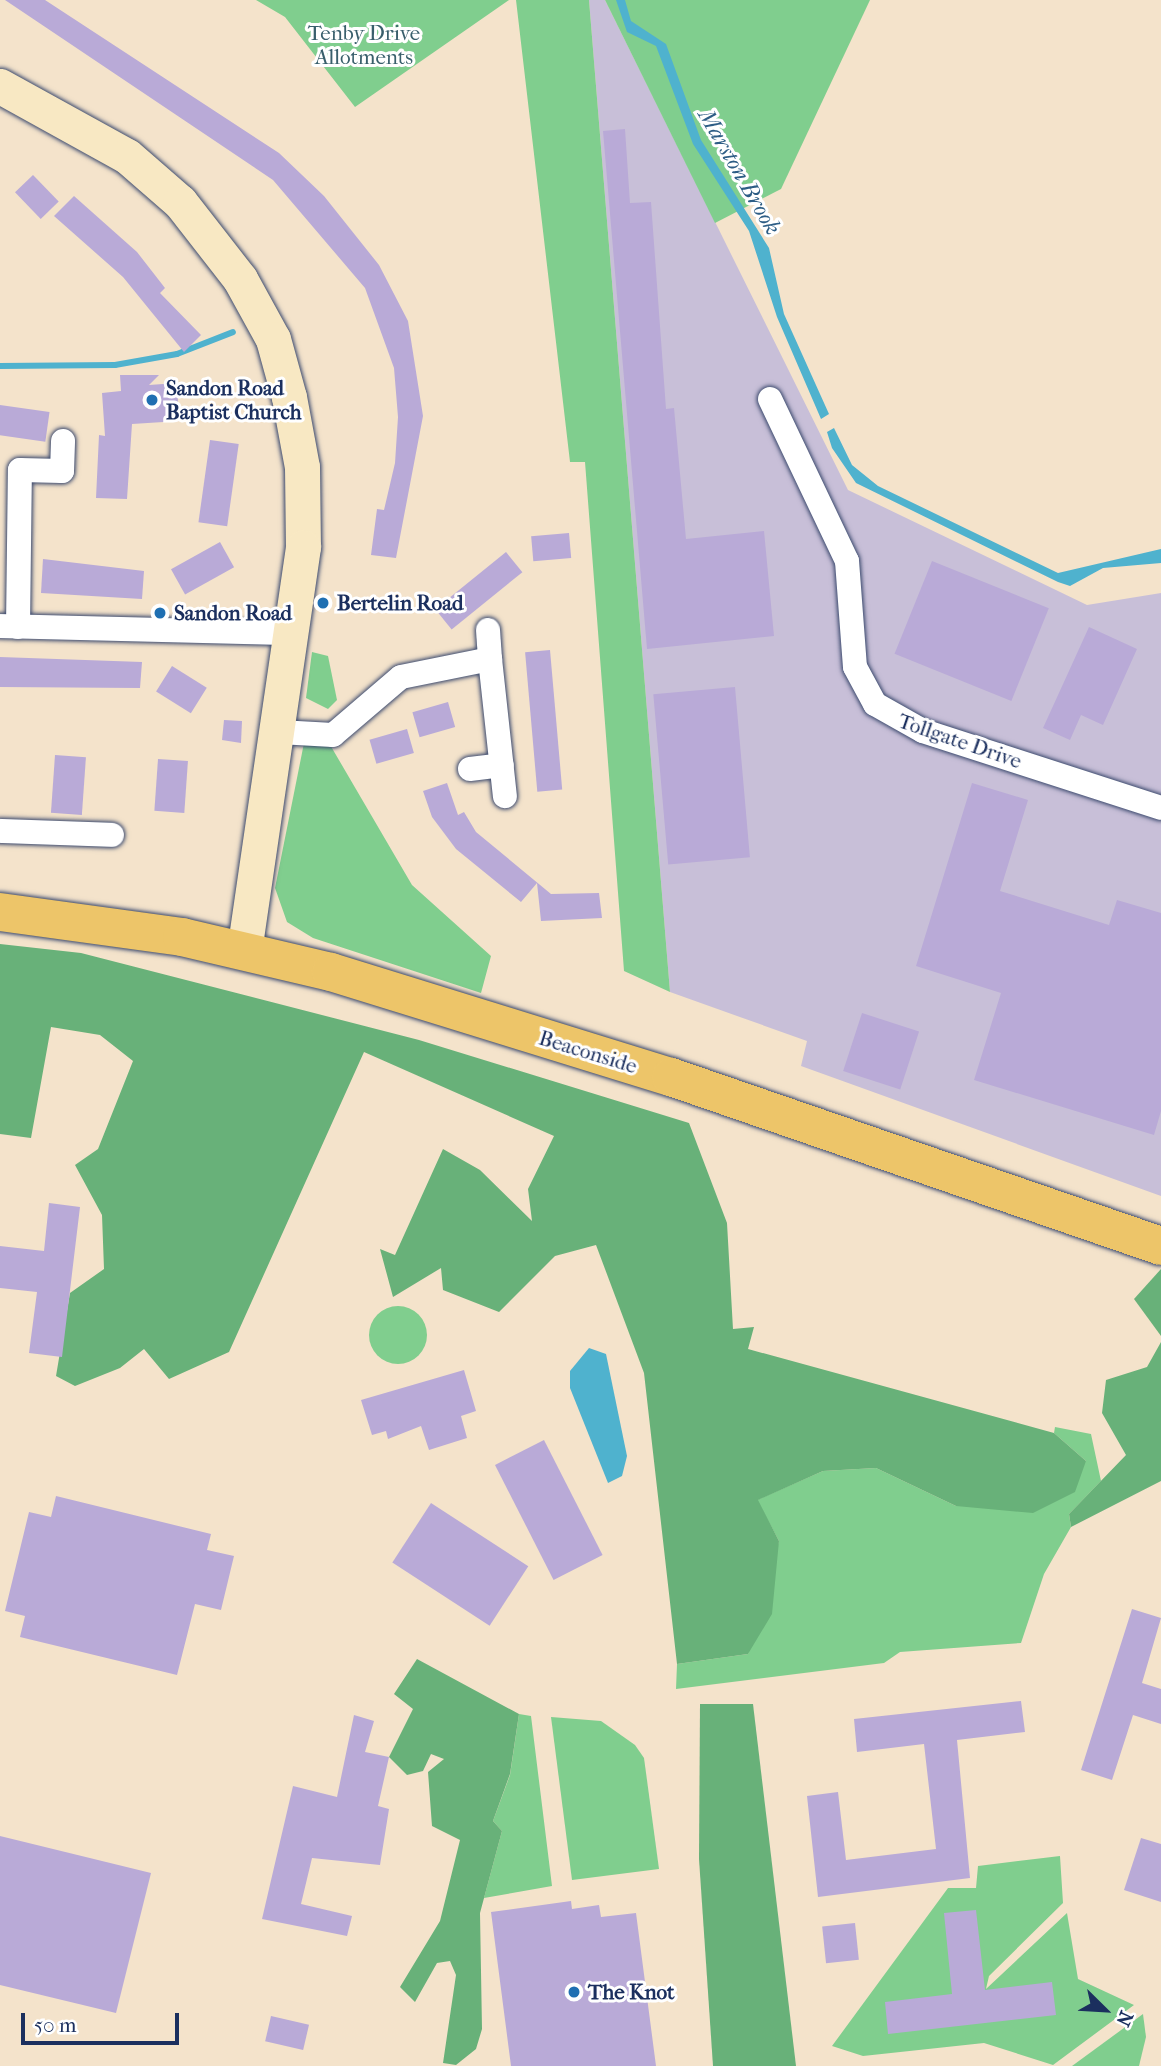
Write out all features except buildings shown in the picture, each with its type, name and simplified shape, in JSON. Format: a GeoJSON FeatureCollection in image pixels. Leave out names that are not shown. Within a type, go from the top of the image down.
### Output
{"type":"FeatureCollection","features":[{"type":"Feature","properties":{"kind":"highway","name":"Beaconside"},"geometry":{"type":"LineString","coordinates":[[0,912],[244,951],[671,1077],[1161,1246]]}},
{"type":"Feature","properties":{"kind":"main road"},"geometry":{"type":"LineString","coordinates":[[0,86],[153,175],[240,279],[273,339],[302,467],[303,547],[279,732],[244,951]]}},
{"type":"Feature","properties":{"kind":"street","name":"Tollgate Drive"},"geometry":{"type":"LineString","coordinates":[[770,399],[846,561],[855,667],[875,704],[922,731],[1161,808]]}},
{"type":"Feature","properties":{"kind":"street"},"geometry":{"type":"LineString","coordinates":[[63,441],[62,471],[20,470],[9,627],[293,633]]}},
{"type":"Feature","properties":{"kind":"street"},"geometry":{"type":"LineString","coordinates":[[488,630],[505,796]]}},
{"type":"Feature","properties":{"kind":"street"},"geometry":{"type":"LineString","coordinates":[[279,732],[333,735],[401,677],[490,659]]}},
{"type":"Feature","properties":{"kind":"street"},"geometry":{"type":"LineString","coordinates":[[470,769],[502,765]]}},
{"type":"Feature","properties":{"kind":"street"},"geometry":{"type":"LineString","coordinates":[[0,831],[112,835]]}},
{"type":"Feature","properties":{"kind":"shaded area"},"geometry":{"type":"Polygon","coordinates":[[[589,0],[605,0],[848,490],[1087,605],[1161,593],[1161,1196],[801,1066],[807,1041],[670,992],[589,0]]]}},
{"type":"Feature","properties":{"kind":"green space","name":"Tenby Drive Allotments"},"geometry":{"type":"Polygon","coordinates":[[[256,0],[509,0],[355,107],[285,17],[256,0]]]}},
{"type":"Feature","properties":{"kind":"green space"},"geometry":{"type":"Polygon","coordinates":[[[516,0],[589,0],[670,992],[624,971],[585,462],[570,462],[516,0]]]}},
{"type":"Feature","properties":{"kind":"green space"},"geometry":{"type":"Polygon","coordinates":[[[605,0],[870,0],[781,189],[715,223],[605,0]]]}},
{"type":"Feature","properties":{"kind":"green space"},"geometry":{"type":"Polygon","coordinates":[[[312,652],[328,656],[337,700],[328,709],[306,698],[312,652]]]}},
{"type":"Feature","properties":{"kind":"green space"},"geometry":{"type":"Polygon","coordinates":[[[304,743],[329,743],[412,885],[491,956],[481,993],[313,938],[287,922],[275,888],[304,743]]]}},
{"type":"Feature","properties":{"kind":"green space"},"geometry":{"type":"Polygon","coordinates":[[[0,944],[81,953],[419,1040],[689,1123],[727,1223],[733,1329],[754,1327],[748,1349],[1054,1433],[1086,1461],[1075,1492],[1033,1513],[956,1506],[876,1468],[823,1471],[758,1500],[779,1541],[772,1614],[748,1654],[677,1664],[644,1373],[596,1245],[555,1256],[499,1312],[443,1290],[441,1268],[393,1297],[380,1249],[395,1255],[443,1149],[480,1170],[532,1221],[528,1189],[554,1136],[364,1052],[229,1352],[169,1379],[144,1349],[120,1368],[75,1386],[56,1376],[70,1293],[104,1269],[102,1215],[75,1165],[98,1149],[133,1061],[100,1035],[51,1027],[31,1138],[0,1134],[0,944]]]}},
{"type":"Feature","properties":{"kind":"green space"},"geometry":{"type":"Polygon","coordinates":[[[1161,1269],[1161,1336],[1134,1299],[1161,1269]]]}},
{"type":"Feature","properties":{"kind":"green space"},"geometry":{"type":"Polygon","coordinates":[[[392,1306],[404,1306],[419,1314],[427,1329],[427,1341],[419,1356],[404,1364],[392,1364],[377,1356],[369,1341],[369,1329],[377,1314],[392,1306]]]}},
{"type":"Feature","properties":{"kind":"green space"},"geometry":{"type":"Polygon","coordinates":[[[1161,1342],[1161,1481],[1071,1527],[1069,1514],[1126,1455],[1102,1413],[1106,1380],[1147,1367],[1161,1342]]]}},
{"type":"Feature","properties":{"kind":"green space"},"geometry":{"type":"Polygon","coordinates":[[[1055,1427],[1091,1434],[1101,1481],[1069,1514],[1071,1527],[1044,1574],[1021,1643],[900,1652],[884,1663],[676,1689],[677,1664],[748,1654],[779,1541],[757,1500],[823,1471],[876,1468],[956,1506],[1086,1461],[1054,1433],[1055,1427]]]}},
{"type":"Feature","properties":{"kind":"green space"},"geometry":{"type":"Polygon","coordinates":[[[417,1659],[519,1714],[510,1774],[493,1821],[502,1831],[480,1913],[482,2029],[476,2049],[456,2065],[443,2063],[456,1975],[450,1961],[437,1963],[415,2002],[400,1987],[440,1921],[460,1840],[432,1826],[428,1772],[444,1759],[431,1754],[423,1771],[407,1775],[389,1757],[413,1709],[394,1694],[417,1659]]]}},
{"type":"Feature","properties":{"kind":"green space"},"geometry":{"type":"Polygon","coordinates":[[[700,1704],[753,1704],[796,2066],[713,2066],[699,1859],[700,1704]]]}},
{"type":"Feature","properties":{"kind":"green space"},"geometry":{"type":"Polygon","coordinates":[[[519,1714],[531,1716],[552,1886],[484,1898],[502,1831],[493,1821],[510,1775],[519,1714]]]}},
{"type":"Feature","properties":{"kind":"green space"},"geometry":{"type":"Polygon","coordinates":[[[551,1717],[601,1721],[635,1745],[644,1758],[659,1869],[572,1880],[551,1717]]]}},
{"type":"Feature","properties":{"kind":"green space"},"geometry":{"type":"Polygon","coordinates":[[[1060,1856],[1063,1903],[989,1976],[986,1989],[1067,1913],[1078,1979],[1134,2005],[1053,2065],[984,2043],[863,2056],[832,2046],[948,1888],[976,1888],[978,1866],[1060,1856]]]}},
{"type":"Feature","properties":{"kind":"green space"},"geometry":{"type":"Polygon","coordinates":[[[1143,2014],[1146,2037],[1139,2066],[1072,2066],[1143,2014]]]}},
{"type":"Feature","properties":{"kind":"water"},"geometry":{"type":"Polygon","coordinates":[[[616,0],[625,0],[631,21],[666,44],[701,140],[769,248],[784,314],[829,414],[821,419],[777,317],[749,231],[693,144],[656,46],[627,32],[616,0]]]}},
{"type":"Feature","properties":{"kind":"water"},"geometry":{"type":"Polygon","coordinates":[[[834,428],[852,465],[878,486],[1058,573],[1161,549],[1161,563],[1103,568],[1070,586],[1058,582],[856,483],[832,448],[827,432],[834,428]]]}},
{"type":"Feature","properties":{"kind":"water"},"geometry":{"type":"Polygon","coordinates":[[[589,1348],[606,1354],[627,1456],[622,1476],[608,1483],[570,1388],[570,1371],[589,1348]]]}},
{"type":"Feature","properties":{"kind":"waterway"},"geometry":{"type":"LineString","coordinates":[[0,366],[115,365],[177,354],[233,332]]}},
{"type":"Feature","properties":{"kind":"place","name":"Sandon Road Baptist Church"},"geometry":{"type":"Point","coordinates":[152,400]}},
{"type":"Feature","properties":{"kind":"place","name":"Bertelin Road"},"geometry":{"type":"Point","coordinates":[323,603]}},
{"type":"Feature","properties":{"kind":"place","name":"Sandon Road"},"geometry":{"type":"Point","coordinates":[160,613]}},
{"type":"Feature","properties":{"kind":"place","name":"The Knot"},"geometry":{"type":"Point","coordinates":[574,1992]}},
{"type":"Feature","properties":{"kind":"water label","name":"Marston Brook"},"geometry":{"type":"Point","coordinates":[739,172]}}]}
